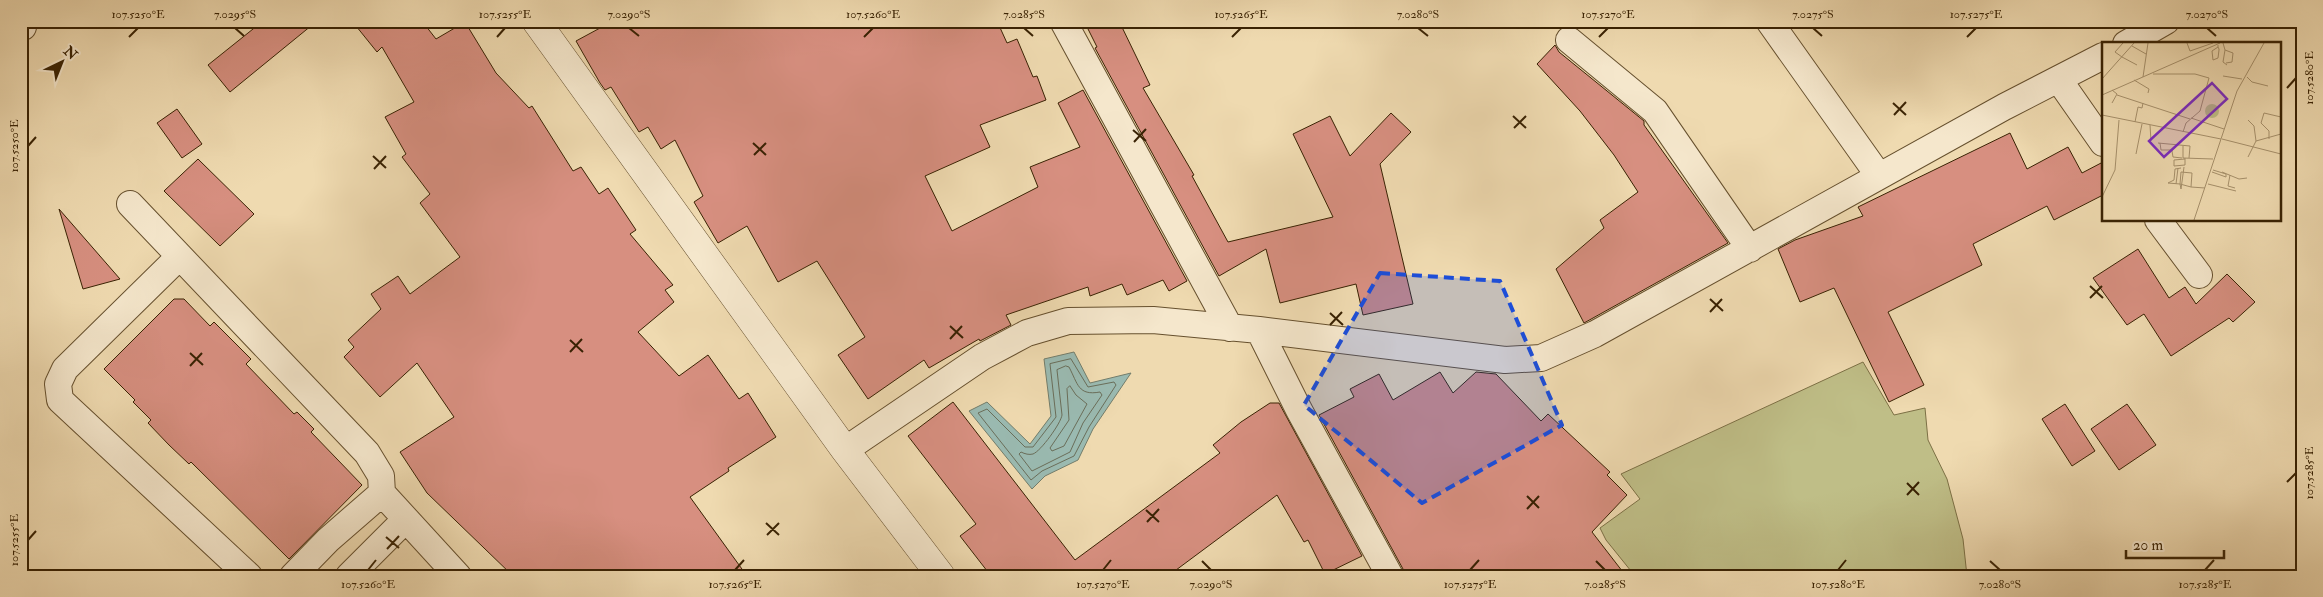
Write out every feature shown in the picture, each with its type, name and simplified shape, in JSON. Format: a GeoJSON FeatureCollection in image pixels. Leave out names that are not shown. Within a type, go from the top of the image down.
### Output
{"type":"FeatureCollection","features":[{"type":"Feature","properties":{"kind":"street"},"geometry":{"type":"LineString","coordinates":[[536,21],[845,450],[941,576]]}},
{"type":"Feature","properties":{"kind":"street"},"geometry":{"type":"LineString","coordinates":[[1064,21],[1230,328]]}},
{"type":"Feature","properties":{"kind":"street"},"geometry":{"type":"LineString","coordinates":[[1769,21],[1879,176]]}},
{"type":"Feature","properties":{"kind":"street"},"geometry":{"type":"LineString","coordinates":[[2129,42],[2166,21]]}},
{"type":"Feature","properties":{"kind":"street"},"geometry":{"type":"LineString","coordinates":[[1569,40],[1654,111],[1750,249]]}},
{"type":"Feature","properties":{"kind":"street"},"geometry":{"type":"LineString","coordinates":[[845,450],[982,357],[1027,333],[1068,322],[1153,320],[1259,330],[1505,360],[1541,358],[1595,334],[2004,107],[2102,57]]}},
{"type":"Feature","properties":{"kind":"street"},"geometry":{"type":"LineString","coordinates":[[2059,80],[2102,142]]}},
{"type":"Feature","properties":{"kind":"street"},"geometry":{"type":"LineString","coordinates":[[130,204],[367,453],[381,476],[382,493],[458,576]]}},
{"type":"Feature","properties":{"kind":"street"},"geometry":{"type":"LineString","coordinates":[[2159,221],[2199,275]]}},
{"type":"Feature","properties":{"kind":"street"},"geometry":{"type":"LineString","coordinates":[[179,257],[65,369],[58,384],[60,400],[248,576]]}},
{"type":"Feature","properties":{"kind":"street"},"geometry":{"type":"LineString","coordinates":[[1259,330],[1299,410],[1390,576]]}},
{"type":"Feature","properties":{"kind":"street"},"geometry":{"type":"LineString","coordinates":[[293,576],[328,540],[382,493]]}},
{"type":"Feature","properties":{"kind":"street"},"geometry":{"type":"LineString","coordinates":[[348,576],[405,520]]}},
{"type":"Feature","properties":{"kind":"highlighted area"},"geometry":{"type":"Polygon","coordinates":[[[1380,273],[1500,281],[1562,425],[1422,503],[1304,405],[1380,273]]]}},
{"type":"Feature","properties":{"kind":"shaded area"},"geometry":{"type":"Polygon","coordinates":[[[1863,362],[1894,415],[1925,408],[1928,440],[1947,479],[1963,539],[1967,576],[1635,576],[1606,540],[1600,528],[1640,499],[1621,474],[1863,362]]]}},
{"type":"Feature","properties":{"kind":"water"},"geometry":{"type":"Polygon","coordinates":[[[1074,352],[1090,383],[1131,373],[1093,429],[1078,460],[1045,476],[1032,489],[969,411],[987,402],[1030,444],[1051,416],[1044,359],[1074,352]]]}},
{"type":"Feature","properties":{"kind":"building"},"geometry":{"type":"Polygon","coordinates":[[[263,21],[317,21],[230,92],[208,65],[263,21]]]}},
{"type":"Feature","properties":{"kind":"building"},"geometry":{"type":"Polygon","coordinates":[[[352,21],[422,21],[436,39],[465,22],[496,73],[529,108],[532,106],[573,171],[581,167],[599,194],[608,188],[636,230],[630,234],[673,285],[665,290],[674,302],[638,332],[679,376],[708,355],[739,399],[748,393],[776,437],[728,468],[729,471],[690,497],[747,576],[513,576],[427,493],[400,452],[454,417],[417,363],[380,397],[344,357],[354,347],[348,340],[381,309],[371,294],[398,276],[410,294],[460,257],[420,203],[430,194],[402,157],[406,154],[385,117],[414,102],[382,47],[377,52],[352,21]]]}},
{"type":"Feature","properties":{"kind":"building"},"geometry":{"type":"Polygon","coordinates":[[[613,21],[997,21],[1007,43],[1017,39],[1033,77],[1037,76],[1046,100],[980,125],[990,147],[925,176],[952,231],[1038,187],[1030,167],[1080,147],[1058,103],[1083,90],[1187,281],[1169,291],[1163,280],[1127,295],[1122,284],[1090,296],[1088,287],[1006,315],[1011,325],[980,341],[979,339],[929,368],[924,360],[868,399],[838,355],[865,337],[817,261],[778,282],[747,226],[718,243],[694,202],[703,196],[675,140],[661,149],[648,127],[639,132],[611,87],[605,90],[600,83],[576,41],[613,21]]]}},
{"type":"Feature","properties":{"kind":"building"},"geometry":{"type":"Polygon","coordinates":[[[1084,21],[1119,21],[1150,85],[1143,88],[1194,175],[1192,176],[1228,242],[1333,217],[1293,134],[1330,116],[1350,156],[1391,113],[1411,132],[1380,164],[1413,304],[1363,315],[1356,284],[1280,303],[1266,249],[1219,276],[1095,48],[1097,47],[1084,21]]]}},
{"type":"Feature","properties":{"kind":"building"},"geometry":{"type":"Polygon","coordinates":[[[1555,45],[1559,52],[1644,121],[1644,125],[1728,243],[1584,323],[1556,269],[1604,228],[1600,220],[1638,192],[1614,155],[1580,111],[1537,64],[1555,45]]]}},
{"type":"Feature","properties":{"kind":"building"},"geometry":{"type":"Polygon","coordinates":[[[177,109],[202,144],[182,158],[157,123],[177,109]]]}},
{"type":"Feature","properties":{"kind":"building"},"geometry":{"type":"Polygon","coordinates":[[[2010,133],[2027,169],[2068,147],[2082,173],[2102,163],[2102,196],[2054,220],[2047,206],[1973,244],[1982,265],[1888,312],[1924,385],[1889,402],[1834,288],[1800,302],[1778,249],[1795,240],[1863,216],[1858,207],[2010,133]]]}},
{"type":"Feature","properties":{"kind":"building"},"geometry":{"type":"Polygon","coordinates":[[[198,159],[254,214],[220,246],[164,191],[198,159]]]}},
{"type":"Feature","properties":{"kind":"building"},"geometry":{"type":"Polygon","coordinates":[[[59,209],[120,279],[83,289],[59,209]]]}},
{"type":"Feature","properties":{"kind":"building"},"geometry":{"type":"Polygon","coordinates":[[[2138,249],[2169,298],[2185,287],[2196,304],[2227,274],[2255,302],[2233,322],[2229,318],[2171,356],[2144,314],[2127,325],[2093,278],[2138,249]]]}},
{"type":"Feature","properties":{"kind":"building"},"geometry":{"type":"Polygon","coordinates":[[[174,299],[184,299],[210,326],[214,322],[251,359],[246,364],[294,414],[297,412],[314,429],[311,432],[362,485],[289,559],[191,462],[189,464],[169,445],[148,423],[151,420],[133,402],[135,400],[104,369],[174,299]]]}},
{"type":"Feature","properties":{"kind":"building"},"geometry":{"type":"Polygon","coordinates":[[[1440,372],[1453,393],[1476,372],[1496,374],[1541,421],[1548,414],[1610,472],[1607,475],[1627,495],[1592,532],[1626,576],[1405,576],[1403,569],[1319,415],[1354,397],[1350,389],[1379,374],[1393,400],[1440,372]]]}},
{"type":"Feature","properties":{"kind":"building"},"geometry":{"type":"Polygon","coordinates":[[[953,402],[1075,560],[1220,453],[1213,445],[1241,422],[1270,403],[1279,403],[1362,556],[1325,574],[1308,540],[1304,542],[1277,495],[1168,576],[991,576],[960,536],[976,524],[908,436],[953,402]]]}},
{"type":"Feature","properties":{"kind":"building"},"geometry":{"type":"Polygon","coordinates":[[[2065,404],[2095,451],[2072,466],[2042,419],[2065,404]]]}},
{"type":"Feature","properties":{"kind":"building"},"geometry":{"type":"Polygon","coordinates":[[[2127,404],[2156,445],[2119,470],[2091,429],[2127,404]]]}}]}
